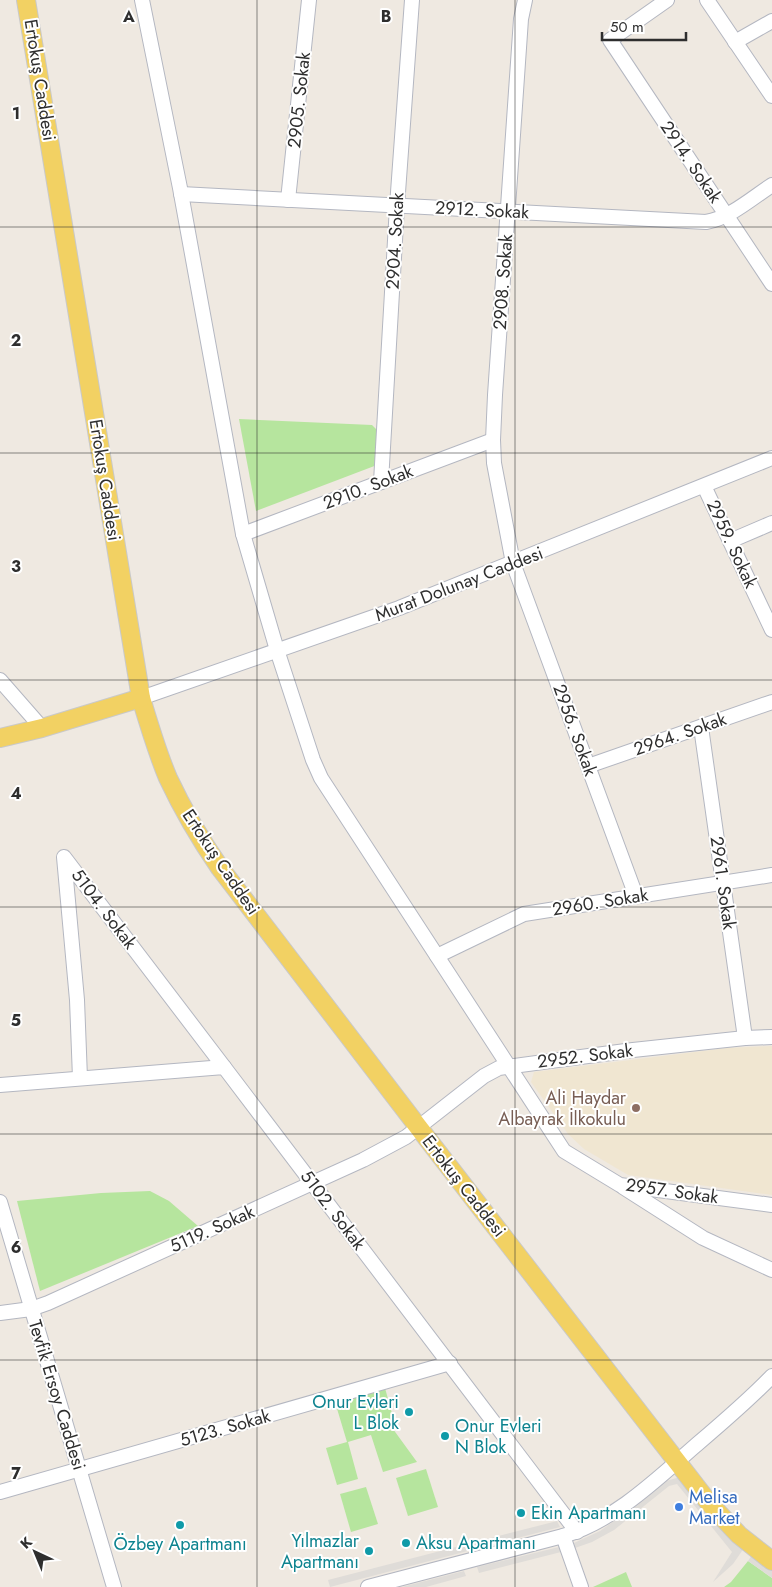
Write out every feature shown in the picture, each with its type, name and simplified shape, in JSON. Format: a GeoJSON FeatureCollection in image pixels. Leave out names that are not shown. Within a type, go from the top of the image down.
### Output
{"type":"FeatureCollection","features":[{"type":"Feature","properties":{"kind":"main road","name":"Ertokuş Caddesi"},"geometry":{"type":"LineString","coordinates":[[26,0],[141,698],[168,778],[204,845],[418,1128],[677,1462],[727,1523],[772,1561]]}},
{"type":"Feature","properties":{"kind":"main road"},"geometry":{"type":"LineString","coordinates":[[0,738],[42,728],[141,698]]}},
{"type":"Feature","properties":{"kind":"street","name":"2957. Sokak"},"geometry":{"type":"LineString","coordinates":[[142,0],[181,194],[243,534],[312,760],[321,778],[564,1151],[620,1186],[772,1204]]}},
{"type":"Feature","properties":{"kind":"street","name":"2905. Sokak"},"geometry":{"type":"LineString","coordinates":[[288,200],[309,0]]}},
{"type":"Feature","properties":{"kind":"street","name":"2904. Sokak"},"geometry":{"type":"LineString","coordinates":[[381,482],[396,206],[412,0]]}},
{"type":"Feature","properties":{"kind":"street","name":"2908. Sokak"},"geometry":{"type":"LineString","coordinates":[[513,563],[494,463],[493,440],[520,19],[525,0]]}},
{"type":"Feature","properties":{"kind":"street","name":"2914. Sokak"},"geometry":{"type":"LineString","coordinates":[[667,0],[610,40],[772,284]]}},
{"type":"Feature","properties":{"kind":"street"},"geometry":{"type":"LineString","coordinates":[[707,0],[772,96]]}},
{"type":"Feature","properties":{"kind":"street"},"geometry":{"type":"LineString","coordinates":[[735,42],[772,22]]}},
{"type":"Feature","properties":{"kind":"street","name":"2912. Sokak"},"geometry":{"type":"LineString","coordinates":[[181,194],[698,222],[713,221],[726,215],[772,185]]}},
{"type":"Feature","properties":{"kind":"street","name":"2910. Sokak"},"geometry":{"type":"LineString","coordinates":[[243,534],[493,440]]}},
{"type":"Feature","properties":{"kind":"street","name":"Murat Dolunay Caddesi"},"geometry":{"type":"LineString","coordinates":[[141,698],[398,608],[772,458]]}},
{"type":"Feature","properties":{"kind":"street","name":"2959. Sokak"},"geometry":{"type":"LineString","coordinates":[[704,486],[772,630]]}},
{"type":"Feature","properties":{"kind":"street"},"geometry":{"type":"LineString","coordinates":[[730,541],[772,523]]}},
{"type":"Feature","properties":{"kind":"street","name":"2956. Sokak"},"geometry":{"type":"LineString","coordinates":[[513,563],[636,896]]}},
{"type":"Feature","properties":{"kind":"street"},"geometry":{"type":"LineString","coordinates":[[0,680],[42,728]]}},
{"type":"Feature","properties":{"kind":"street","name":"2964. Sokak"},"geometry":{"type":"LineString","coordinates":[[588,766],[772,702]]}},
{"type":"Feature","properties":{"kind":"street","name":"2961. Sokak"},"geometry":{"type":"LineString","coordinates":[[701,727],[745,1038]]}},
{"type":"Feature","properties":{"kind":"street","name":"5104. Sokak"},"geometry":{"type":"LineString","coordinates":[[80,1078],[77,1000],[64,857],[224,1067]]}},
{"type":"Feature","properties":{"kind":"street","name":"2960. Sokak"},"geometry":{"type":"LineString","coordinates":[[437,956],[524,914],[772,875]]}},
{"type":"Feature","properties":{"kind":"street","name":"2952. Sokak"},"geometry":{"type":"LineString","coordinates":[[418,1128],[484,1076],[498,1068],[745,1038],[772,1037]]}},
{"type":"Feature","properties":{"kind":"street"},"geometry":{"type":"LineString","coordinates":[[0,1084],[224,1067]]}},
{"type":"Feature","properties":{"kind":"street","name":"5102. Sokak"},"geometry":{"type":"LineString","coordinates":[[224,1067],[578,1532]]}},
{"type":"Feature","properties":{"kind":"street","name":"5119. Sokak"},"geometry":{"type":"LineString","coordinates":[[0,1313],[31,1309],[313,1183],[379,1152],[418,1128]]}},
{"type":"Feature","properties":{"kind":"street"},"geometry":{"type":"LineString","coordinates":[[620,1186],[703,1238],[772,1270]]}},
{"type":"Feature","properties":{"kind":"street","name":"Tevfik Ersoy Caddesi"},"geometry":{"type":"LineString","coordinates":[[0,1202],[114,1587]]}},
{"type":"Feature","properties":{"kind":"street","name":"5123. Sokak"},"geometry":{"type":"LineString","coordinates":[[0,1492],[450,1363]]}},
{"type":"Feature","properties":{"kind":"street"},"geometry":{"type":"LineString","coordinates":[[368,1587],[578,1532],[599,1522],[615,1512],[677,1462],[740,1407],[772,1376]]}},
{"type":"Feature","properties":{"kind":"street"},"geometry":{"type":"LineString","coordinates":[[563,1536],[581,1587]]}},
{"type":"Feature","properties":{"kind":"shaded area","name":"Ali Haydar Albayrak İlkokulu"},"geometry":{"type":"Polygon","coordinates":[[[772,1046],[772,1195],[628,1175],[584,1149],[568,1134],[531,1082],[534,1072],[727,1048],[772,1046]]]}},
{"type":"Feature","properties":{"kind":"shaded area"},"geometry":{"type":"Polygon","coordinates":[[[680,1477],[744,1548],[733,1564],[713,1582],[732,1552],[677,1484],[669,1486],[614,1530],[592,1542],[575,1548],[574,1543],[600,1531],[666,1481],[680,1477]]]}},
{"type":"Feature","properties":{"kind":"shaded area"},"geometry":{"type":"Polygon","coordinates":[[[557,1521],[560,1527],[330,1587],[328,1580],[557,1521]]]}},
{"type":"Feature","properties":{"kind":"shaded area"},"geometry":{"type":"Polygon","coordinates":[[[559,1547],[561,1552],[479,1573],[477,1567],[559,1547]]]}},
{"type":"Feature","properties":{"kind":"shaded area"},"geometry":{"type":"Polygon","coordinates":[[[752,1555],[772,1570],[772,1578],[748,1561],[752,1555]]]}},
{"type":"Feature","properties":{"kind":"shaded area"},"geometry":{"type":"Polygon","coordinates":[[[464,1571],[466,1576],[426,1587],[402,1587],[464,1571]]]}},
{"type":"Feature","properties":{"kind":"green space"},"geometry":{"type":"Polygon","coordinates":[[[239,419],[372,425],[379,432],[377,465],[256,511],[239,419]]]}},
{"type":"Feature","properties":{"kind":"green space"},"geometry":{"type":"Polygon","coordinates":[[[150,1191],[169,1201],[198,1226],[40,1291],[17,1201],[101,1193],[150,1191]]]}},
{"type":"Feature","properties":{"kind":"green space"},"geometry":{"type":"Polygon","coordinates":[[[385,1388],[396,1428],[393,1429],[417,1462],[383,1472],[371,1435],[348,1442],[358,1479],[337,1485],[326,1448],[347,1442],[335,1402],[385,1388]]]}},
{"type":"Feature","properties":{"kind":"green space"},"geometry":{"type":"Polygon","coordinates":[[[426,1469],[438,1507],[408,1516],[396,1478],[426,1469]]]}},
{"type":"Feature","properties":{"kind":"green space"},"geometry":{"type":"Polygon","coordinates":[[[366,1487],[378,1524],[351,1532],[340,1494],[366,1487]]]}},
{"type":"Feature","properties":{"kind":"green space"},"geometry":{"type":"Polygon","coordinates":[[[748,1561],[772,1578],[772,1587],[724,1587],[731,1582],[748,1561]]]}},
{"type":"Feature","properties":{"kind":"green space"},"geometry":{"type":"Polygon","coordinates":[[[626,1572],[632,1587],[593,1587],[626,1572]]]}},
{"type":"Feature","properties":{"kind":"place","name":"Ali Haydar Albayrak İlkokulu"},"geometry":{"type":"Point","coordinates":[636,1108]}},
{"type":"Feature","properties":{"kind":"place","name":"Onur Evleri L Blok"},"geometry":{"type":"Point","coordinates":[409,1412]}},
{"type":"Feature","properties":{"kind":"place","name":"Onur Evleri N Blok"},"geometry":{"type":"Point","coordinates":[445,1436]}},
{"type":"Feature","properties":{"kind":"place","name":"Melisa Market"},"geometry":{"type":"Point","coordinates":[679,1507]}},
{"type":"Feature","properties":{"kind":"place","name":"Ekin Apartmanı"},"geometry":{"type":"Point","coordinates":[521,1513]}},
{"type":"Feature","properties":{"kind":"place","name":"Özbey Apartmanı"},"geometry":{"type":"Point","coordinates":[180,1525]}},
{"type":"Feature","properties":{"kind":"place","name":"Aksu Apartmanı"},"geometry":{"type":"Point","coordinates":[406,1543]}},
{"type":"Feature","properties":{"kind":"place","name":"Yılmazlar Apartmanı"},"geometry":{"type":"Point","coordinates":[369,1551]}}]}
